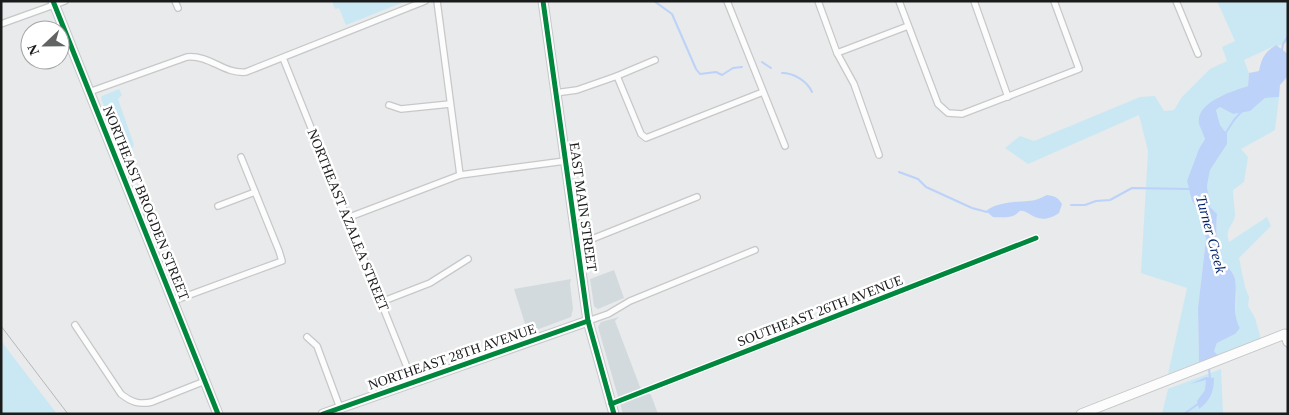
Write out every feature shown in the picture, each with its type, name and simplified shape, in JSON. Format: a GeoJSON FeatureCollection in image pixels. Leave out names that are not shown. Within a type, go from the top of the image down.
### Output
{"type":"FeatureCollection","features":[{"type":"Feature","properties":{"kind":"main road","name":"EAST MAIN STREET"},"geometry":{"type":"LineString","coordinates":[[543,1],[588,321],[614,414]]}},
{"type":"Feature","properties":{"kind":"main road","name":"NORTHEAST BROGDEN STREET"},"geometry":{"type":"LineString","coordinates":[[54,3],[218,414]]}},
{"type":"Feature","properties":{"kind":"main road","name":"NORTHEAST 28TH AVENUE"},"geometry":{"type":"LineString","coordinates":[[323,414],[588,321]]}},
{"type":"Feature","properties":{"kind":"main road"},"geometry":{"type":"LineString","coordinates":[[1081,414],[1219,360],[1287,336]]}},
{"type":"Feature","properties":{"kind":"street"},"geometry":{"type":"LineString","coordinates":[[1,24],[54,3],[65,1]]}},
{"type":"Feature","properties":{"kind":"street"},"geometry":{"type":"LineString","coordinates":[[175,1],[178,8]]}},
{"type":"Feature","properties":{"kind":"street"},"geometry":{"type":"LineString","coordinates":[[89,92],[187,57],[202,57],[240,73],[252,70],[425,1]]}},
{"type":"Feature","properties":{"kind":"street"},"geometry":{"type":"LineString","coordinates":[[437,1],[460,175]]}},
{"type":"Feature","properties":{"kind":"street"},"geometry":{"type":"LineString","coordinates":[[728,1],[785,146]]}},
{"type":"Feature","properties":{"kind":"street"},"geometry":{"type":"LineString","coordinates":[[818,1],[837,53],[854,84],[879,155]]}},
{"type":"Feature","properties":{"kind":"street"},"geometry":{"type":"LineString","coordinates":[[899,1],[938,104],[948,113],[962,114],[1079,69],[1054,1]]}},
{"type":"Feature","properties":{"kind":"street"},"geometry":{"type":"LineString","coordinates":[[974,1],[1008,96]]}},
{"type":"Feature","properties":{"kind":"street"},"geometry":{"type":"LineString","coordinates":[[1176,1],[1198,54]]}},
{"type":"Feature","properties":{"kind":"street"},"geometry":{"type":"LineString","coordinates":[[837,53],[908,26]]}},
{"type":"Feature","properties":{"kind":"street","name":"NORTHEAST AZALEA STREET"},"geometry":{"type":"LineString","coordinates":[[283,58],[413,382]]}},
{"type":"Feature","properties":{"kind":"street"},"geometry":{"type":"LineString","coordinates":[[555,93],[577,90],[655,60]]}},
{"type":"Feature","properties":{"kind":"street"},"geometry":{"type":"LineString","coordinates":[[617,76],[641,134],[646,138],[763,92]]}},
{"type":"Feature","properties":{"kind":"street"},"geometry":{"type":"LineString","coordinates":[[389,105],[401,109],[450,104]]}},
{"type":"Feature","properties":{"kind":"street"},"geometry":{"type":"LineString","coordinates":[[173,301],[282,262],[241,157]]}},
{"type":"Feature","properties":{"kind":"street"},"geometry":{"type":"LineString","coordinates":[[348,218],[460,175],[565,161]]}},
{"type":"Feature","properties":{"kind":"street"},"geometry":{"type":"LineString","coordinates":[[218,206],[255,192]]}},
{"type":"Feature","properties":{"kind":"street"},"geometry":{"type":"LineString","coordinates":[[577,243],[587,241],[697,197]]}},
{"type":"Feature","properties":{"kind":"street","name":"SOUTHEAST 26TH AVENUE"},"geometry":{"type":"LineString","coordinates":[[612,404],[1036,238]]}},
{"type":"Feature","properties":{"kind":"street"},"geometry":{"type":"LineString","coordinates":[[588,321],[608,314],[630,301],[755,250]]}},
{"type":"Feature","properties":{"kind":"street"},"geometry":{"type":"LineString","coordinates":[[381,302],[430,283],[468,259]]}},
{"type":"Feature","properties":{"kind":"street"},"geometry":{"type":"LineString","coordinates":[[75,325],[121,394],[132,402],[144,404],[152,402],[204,381]]}},
{"type":"Feature","properties":{"kind":"street"},"geometry":{"type":"LineString","coordinates":[[307,337],[317,346],[340,408]]}},
{"type":"Feature","properties":{"kind":"shaded area"},"geometry":{"type":"Polygon","coordinates":[[[332,1],[406,1],[346,25],[339,8],[335,9],[332,1]]]}},
{"type":"Feature","properties":{"kind":"shaded area"},"geometry":{"type":"Polygon","coordinates":[[[1217,1],[1288,1],[1288,42],[1276,45],[1244,60],[1249,73],[1248,86],[1218,97],[1199,123],[1205,139],[1197,161],[1192,201],[1200,211],[1206,239],[1198,308],[1199,362],[1168,374],[1187,288],[1141,273],[1148,151],[1139,115],[1028,164],[1005,148],[1020,136],[1034,141],[1140,97],[1155,96],[1164,111],[1174,110],[1182,97],[1210,69],[1227,61],[1222,47],[1235,41],[1217,1]]]}},
{"type":"Feature","properties":{"kind":"shaded area"},"geometry":{"type":"Polygon","coordinates":[[[119,89],[122,95],[118,99],[134,145],[132,149],[122,153],[101,98],[119,89]]]}},
{"type":"Feature","properties":{"kind":"shaded area"},"geometry":{"type":"Polygon","coordinates":[[[1279,97],[1275,130],[1241,149],[1248,157],[1244,182],[1233,190],[1235,215],[1228,230],[1229,242],[1267,217],[1271,226],[1239,258],[1249,297],[1248,306],[1255,318],[1261,339],[1219,357],[1214,351],[1217,343],[1235,334],[1236,292],[1234,275],[1218,254],[1216,236],[1217,215],[1210,207],[1207,186],[1210,170],[1227,144],[1227,134],[1220,125],[1216,110],[1220,107],[1233,114],[1250,110],[1265,98],[1279,97]]]}},
{"type":"Feature","properties":{"kind":"shaded area"},"geometry":{"type":"Polygon","coordinates":[[[614,270],[624,298],[598,309],[594,306],[590,279],[614,270]]]}},
{"type":"Feature","properties":{"kind":"shaded area"},"geometry":{"type":"Polygon","coordinates":[[[571,279],[573,309],[571,317],[528,333],[514,289],[571,279]]]}},
{"type":"Feature","properties":{"kind":"shaded area"},"geometry":{"type":"Polygon","coordinates":[[[619,317],[615,321],[640,387],[651,395],[658,414],[623,414],[598,327],[601,322],[619,317]]]}},
{"type":"Feature","properties":{"kind":"shaded area"},"geometry":{"type":"Polygon","coordinates":[[[1,341],[57,414],[1,414],[1,341]]]}},
{"type":"Feature","properties":{"kind":"shaded area"},"geometry":{"type":"Polygon","coordinates":[[[1221,369],[1223,414],[1162,414],[1168,389],[1221,369]]]}},
{"type":"Feature","properties":{"kind":"water"},"geometry":{"type":"Polygon","coordinates":[[[1276,45],[1288,54],[1288,76],[1280,85],[1279,97],[1265,98],[1250,111],[1233,114],[1220,107],[1216,110],[1220,125],[1227,134],[1227,144],[1210,170],[1207,186],[1210,207],[1217,214],[1216,236],[1218,254],[1235,279],[1235,310],[1240,328],[1235,334],[1217,343],[1214,351],[1219,357],[1199,362],[1198,308],[1206,239],[1200,212],[1192,201],[1187,181],[1199,149],[1205,139],[1199,124],[1199,116],[1203,109],[1216,99],[1248,86],[1249,73],[1259,71],[1264,55],[1276,45]]]}},
{"type":"Feature","properties":{"kind":"water"},"geometry":{"type":"Polygon","coordinates":[[[1047,195],[1056,197],[1062,204],[1059,213],[1045,219],[1035,217],[1023,211],[1011,217],[993,217],[986,211],[1000,204],[1033,200],[1047,195]]]}},
{"type":"Feature","properties":{"kind":"water"},"geometry":{"type":"Polygon","coordinates":[[[1206,377],[1214,378],[1213,388],[1209,399],[1199,409],[1197,401],[1205,390],[1206,380],[1190,384],[1206,377]]]}},
{"type":"Feature","properties":{"kind":"waterway"},"geometry":{"type":"LineString","coordinates":[[654,1],[672,14],[696,69],[700,74],[716,72],[722,75],[733,68],[742,67]]}},
{"type":"Feature","properties":{"kind":"waterway","name":"Turner Creek"},"geometry":{"type":"LineString","coordinates":[[1282,50],[1288,36]]}},
{"type":"Feature","properties":{"kind":"waterway"},"geometry":{"type":"LineString","coordinates":[[762,62],[771,68]]}},
{"type":"Feature","properties":{"kind":"waterway"},"geometry":{"type":"LineString","coordinates":[[782,73],[800,78],[812,92]]}},
{"type":"Feature","properties":{"kind":"waterway","name":"Turner Creek"},"geometry":{"type":"LineString","coordinates":[[1225,134],[1243,110]]}},
{"type":"Feature","properties":{"kind":"waterway"},"geometry":{"type":"LineString","coordinates":[[899,172],[918,179],[926,187],[972,208],[987,212]]}},
{"type":"Feature","properties":{"kind":"waterway"},"geometry":{"type":"LineString","coordinates":[[1071,205],[1085,205],[1096,201],[1110,200],[1132,188],[1189,189]]}},
{"type":"Feature","properties":{"kind":"waterway","name":"Turner Creek"},"geometry":{"type":"LineString","coordinates":[[1209,368],[1210,380]]}},
{"type":"Feature","properties":{"kind":"waterway","name":"Turner Creek"},"geometry":{"type":"LineString","coordinates":[[1184,414],[1198,404]]}},
{"type":"Feature","properties":{"kind":"tram line"},"geometry":{"type":"LineString","coordinates":[[1,326],[68,414]]}},
{"type":"Feature","properties":{"kind":"cycle path"},"geometry":{"type":"LineString","coordinates":[[53,1],[218,414]]}},
{"type":"Feature","properties":{"kind":"cycle path"},"geometry":{"type":"LineString","coordinates":[[543,1],[588,321],[614,414]]}},
{"type":"Feature","properties":{"kind":"cycle path"},"geometry":{"type":"LineString","coordinates":[[611,404],[1036,238]]}},
{"type":"Feature","properties":{"kind":"cycle path"},"geometry":{"type":"LineString","coordinates":[[323,414],[588,321]]}}]}
